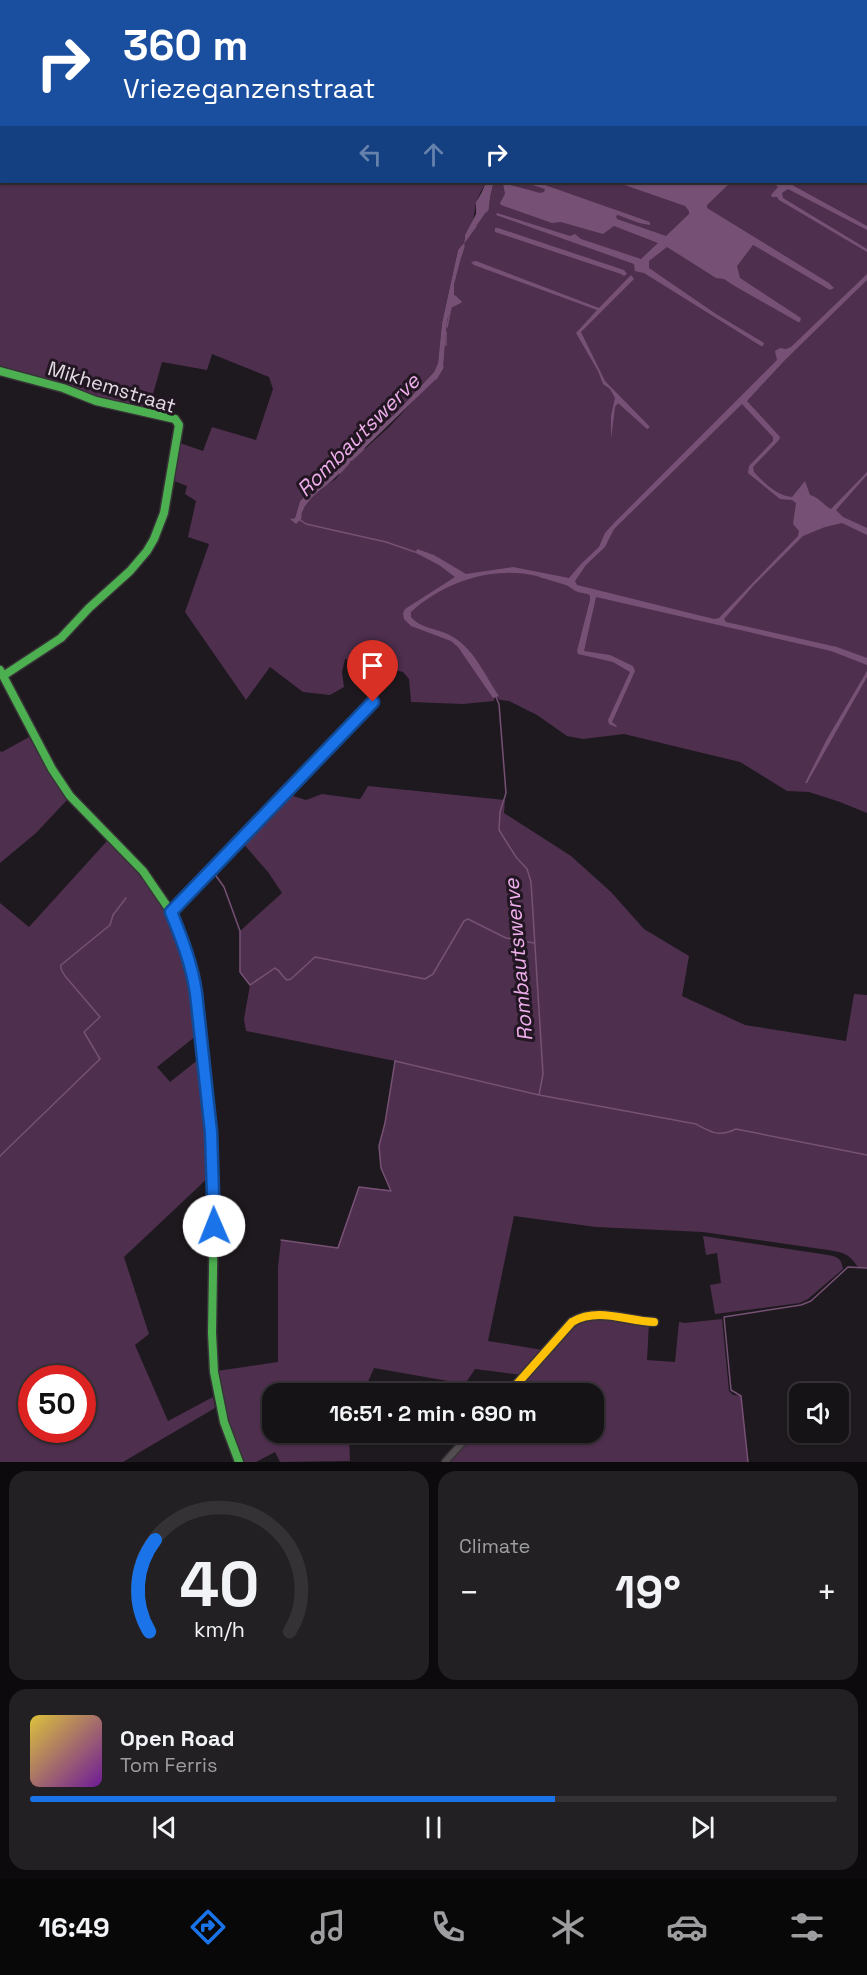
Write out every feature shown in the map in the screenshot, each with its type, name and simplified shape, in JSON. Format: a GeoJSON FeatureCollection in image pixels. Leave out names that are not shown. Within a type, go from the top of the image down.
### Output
{"type":"FeatureCollection","features":[{"type":"Feature","properties":{"kind":"street","name":"Mikhemstraat"},"geometry":{"type":"LineString","coordinates":[[0,371],[63,388],[96,401],[175,419],[179,425],[169,491],[161,523],[143,557],[135,568],[89,608],[61,638],[51,646],[1,673]]}},
{"type":"Feature","properties":{"kind":"street"},"geometry":{"type":"LineString","coordinates":[[1,673],[52,769],[82,810],[143,870],[171,912],[188,956],[196,993],[211,1132],[214,1372],[224,1422],[239,1462]]}},
{"type":"Feature","properties":{"kind":"street"},"geometry":{"type":"LineString","coordinates":[[171,912],[373,702]]}},
{"type":"Feature","properties":{"kind":"street"},"geometry":{"type":"LineString","coordinates":[[518,1383],[572,1322],[581,1316],[591,1313],[654,1322]]}},
{"type":"Feature","properties":{"kind":"street"},"geometry":{"type":"LineString","coordinates":[[446,1462],[462,1443]]}},
{"type":"Feature","properties":{"kind":"shaded area"},"geometry":{"type":"Polygon","coordinates":[[[0,183],[486,183],[471,224],[488,209],[493,183],[867,183],[867,813],[809,792],[787,791],[740,762],[624,734],[583,739],[567,736],[537,715],[495,696],[494,701],[463,704],[411,702],[409,679],[403,672],[345,659],[342,672],[344,687],[330,695],[303,692],[270,667],[246,700],[185,612],[209,544],[188,537],[196,501],[185,494],[187,486],[172,480],[177,442],[203,451],[212,427],[256,440],[273,389],[269,377],[212,354],[207,370],[162,362],[148,412],[0,370],[0,183]],[[458,250],[442,323],[438,363],[434,372],[394,415],[375,429],[352,454],[300,501],[295,518],[291,519],[300,520],[308,500],[325,485],[336,479],[343,469],[390,426],[443,369],[447,321],[454,295],[460,260],[458,250]]]}},
{"type":"Feature","properties":{"kind":"shaded area"},"geometry":{"type":"Polygon","coordinates":[[[486,183],[493,183],[488,209],[465,242],[465,235],[476,214],[476,202],[486,183]]]}},
{"type":"Feature","properties":{"kind":"shaded area"},"geometry":{"type":"Polygon","coordinates":[[[503,183],[540,193],[545,189],[526,183],[544,183],[542,184],[650,222],[650,225],[616,216],[617,219],[666,236],[689,214],[685,206],[619,183],[730,183],[707,205],[707,208],[834,288],[830,290],[753,245],[737,266],[740,278],[801,318],[798,322],[724,279],[716,278],[667,247],[649,261],[649,268],[716,314],[764,343],[761,346],[644,273],[635,271],[634,264],[496,215],[497,213],[570,236],[575,234],[581,239],[641,259],[658,243],[614,226],[603,234],[561,222],[552,223],[500,203],[505,194],[503,183]]]}},
{"type":"Feature","properties":{"kind":"shaded area"},"geometry":{"type":"Polygon","coordinates":[[[773,183],[790,183],[867,226],[867,230],[788,189],[782,193],[783,198],[867,249],[867,252],[777,197],[772,197],[771,195],[778,187],[773,183]]]}},
{"type":"Feature","properties":{"kind":"shaded area"},"geometry":{"type":"Polygon","coordinates":[[[495,228],[624,270],[627,274],[624,276],[495,232],[495,228]]]}},
{"type":"Feature","properties":{"kind":"shaded area"},"geometry":{"type":"Polygon","coordinates":[[[465,242],[454,285],[454,295],[461,302],[451,307],[447,321],[443,369],[435,380],[337,476],[312,497],[296,524],[290,519],[295,518],[300,501],[352,454],[375,429],[394,415],[434,372],[438,363],[442,323],[458,250],[465,242]]]}},
{"type":"Feature","properties":{"kind":"shaded area"},"geometry":{"type":"Polygon","coordinates":[[[476,261],[599,308],[631,275],[634,279],[581,332],[605,381],[650,427],[647,429],[618,403],[615,407],[611,439],[611,416],[615,398],[610,389],[603,384],[576,333],[597,310],[471,262],[476,261]]]}},
{"type":"Feature","properties":{"kind":"shaded area"},"geometry":{"type":"Polygon","coordinates":[[[867,274],[867,280],[784,361],[747,401],[780,437],[753,467],[754,472],[771,488],[786,496],[792,497],[805,481],[810,495],[831,509],[867,472],[867,475],[836,510],[843,517],[867,528],[867,535],[842,523],[803,536],[724,619],[726,622],[837,647],[867,658],[867,665],[831,651],[596,597],[584,651],[610,655],[633,666],[635,671],[612,722],[616,727],[609,724],[608,720],[630,672],[613,662],[578,654],[590,600],[588,594],[537,576],[504,573],[470,579],[454,585],[438,592],[411,612],[411,617],[415,621],[448,634],[468,649],[499,696],[493,698],[458,647],[451,641],[411,626],[404,619],[405,609],[455,577],[418,554],[417,549],[434,555],[466,574],[513,567],[569,578],[599,547],[605,533],[614,523],[777,360],[775,351],[791,347],[867,274]],[[742,404],[614,529],[605,547],[586,565],[575,581],[577,585],[714,619],[719,618],[798,536],[799,531],[793,524],[796,503],[792,500],[780,499],[748,473],[749,466],[773,441],[773,437],[742,404]]]}},
{"type":"Feature","properties":{"kind":"shaded area"},"geometry":{"type":"Polygon","coordinates":[[[867,671],[867,677],[805,783],[827,739],[867,671]]]}},
{"type":"Feature","properties":{"kind":"shaded area"},"geometry":{"type":"Polygon","coordinates":[[[29,737],[48,771],[68,799],[36,833],[0,863],[0,751],[29,737]]]}},
{"type":"Feature","properties":{"kind":"shaded area"},"geometry":{"type":"Polygon","coordinates":[[[368,786],[505,800],[504,813],[571,856],[611,892],[644,929],[689,956],[682,996],[745,1025],[846,1041],[854,994],[867,995],[867,1268],[858,1267],[846,1254],[828,1250],[703,1232],[596,1227],[514,1216],[488,1341],[543,1350],[522,1375],[475,1369],[466,1383],[459,1383],[374,1368],[367,1383],[262,1383],[262,1443],[349,1443],[350,1461],[280,1462],[275,1452],[256,1462],[244,1462],[226,1421],[217,1371],[278,1362],[278,1267],[281,1240],[337,1248],[359,1187],[391,1190],[381,1168],[379,1146],[395,1061],[246,1031],[244,1019],[250,985],[240,972],[240,931],[282,893],[268,872],[241,841],[284,796],[306,800],[322,794],[361,798],[368,786]]]}},
{"type":"Feature","properties":{"kind":"shaded area"},"geometry":{"type":"Polygon","coordinates":[[[107,841],[135,870],[159,902],[178,937],[184,956],[196,1036],[157,1067],[170,1082],[199,1059],[210,1176],[124,1257],[149,1334],[135,1345],[168,1421],[213,1397],[215,1408],[123,1462],[0,1462],[0,903],[29,927],[107,841]]]}},
{"type":"Feature","properties":{"kind":"shaded area"},"geometry":{"type":"Polygon","coordinates":[[[703,1236],[837,1257],[843,1269],[808,1299],[800,1303],[715,1314],[710,1285],[721,1283],[717,1253],[706,1255],[703,1236]]]}},
{"type":"Feature","properties":{"kind":"shaded area"},"geometry":{"type":"Polygon","coordinates":[[[586,1316],[649,1323],[647,1360],[675,1362],[679,1322],[722,1319],[729,1391],[733,1395],[741,1396],[748,1462],[449,1462],[467,1443],[604,1443],[604,1383],[522,1383],[574,1324],[586,1316]]]}},
{"type":"Feature","properties":{"kind":"waterway","name":"Rombautswerve"},"geometry":{"type":"LineString","coordinates":[[490,192],[493,183]]}},
{"type":"Feature","properties":{"kind":"waterway","name":"Rombautswerve"},"geometry":{"type":"LineString","coordinates":[[486,212],[489,196]]}},
{"type":"Feature","properties":{"kind":"waterway","name":"Rombautswerve"},"geometry":{"type":"LineString","coordinates":[[465,241],[476,226]]}},
{"type":"Feature","properties":{"kind":"waterway","name":"Rombautswerve"},"geometry":{"type":"LineString","coordinates":[[461,256],[464,246]]}},
{"type":"Feature","properties":{"kind":"waterway","name":"Rombautswerve"},"geometry":{"type":"LineString","coordinates":[[447,327],[451,307],[461,302],[455,296]]}},
{"type":"Feature","properties":{"kind":"waterway","name":"Rombautswerve"},"geometry":{"type":"LineString","coordinates":[[446,332],[446,345]]}},
{"type":"Feature","properties":{"kind":"waterway","name":"Rombautswerve"},"geometry":{"type":"LineString","coordinates":[[436,379],[443,367]]}},
{"type":"Feature","properties":{"kind":"waterway","name":"Rombautswerve"},"geometry":{"type":"LineString","coordinates":[[352,460],[364,449]]}},
{"type":"Feature","properties":{"kind":"waterway","name":"Rombautswerve"},"geometry":{"type":"LineString","coordinates":[[340,473],[349,463]]}},
{"type":"Feature","properties":{"kind":"waterway","name":"Rombautswerve"},"geometry":{"type":"LineString","coordinates":[[301,515],[300,520],[306,524],[386,542],[418,553]]}},
{"type":"Feature","properties":{"kind":"waterway","name":"Rombautswerve"},"geometry":{"type":"LineString","coordinates":[[496,697],[499,704],[506,793],[500,812],[499,830],[516,857],[527,869],[531,882],[543,1074],[539,1095]]}},
{"type":"Feature","properties":{"kind":"waterway"},"geometry":{"type":"LineString","coordinates":[[214,873],[224,887],[240,931],[240,972],[250,985],[275,968],[287,980],[291,979],[315,957],[425,979],[433,974],[464,921],[468,919],[506,938],[534,943]]}},
{"type":"Feature","properties":{"kind":"waterway"},"geometry":{"type":"LineString","coordinates":[[0,1156],[100,1059],[84,1032],[100,1017],[65,976],[61,965],[110,925],[113,915],[126,898]]}},
{"type":"Feature","properties":{"kind":"waterway"},"geometry":{"type":"LineString","coordinates":[[281,1240],[338,1248],[359,1187],[391,1191],[381,1168],[379,1146],[395,1061],[539,1095],[696,1124],[716,1133],[736,1129],[867,1155]]}},
{"type":"Feature","properties":{"kind":"waterway"},"geometry":{"type":"LineString","coordinates":[[748,1462],[741,1396],[731,1390],[724,1317],[801,1305],[811,1301],[848,1267],[867,1268]]}},
{"type":"Feature","properties":{"kind":"traffic: fast"},"geometry":{"type":"LineString","coordinates":[[0,371],[63,388],[96,401],[175,419],[179,425],[164,513],[147,551],[130,571],[89,608],[61,638],[3,676]]}},
{"type":"Feature","properties":{"kind":"traffic: fast"},"geometry":{"type":"LineString","coordinates":[[0,670],[52,769],[70,796],[143,871],[171,912],[193,973],[198,1013]]}},
{"type":"Feature","properties":{"kind":"traffic: fast"},"geometry":{"type":"LineString","coordinates":[[171,912],[373,702]]}},
{"type":"Feature","properties":{"kind":"traffic: fast"},"geometry":{"type":"LineString","coordinates":[[214,1209],[212,1333],[214,1372],[224,1422],[239,1462]]}},
{"type":"Feature","properties":{"kind":"traffic: slow"},"geometry":{"type":"LineString","coordinates":[[198,1013],[211,1135],[214,1209]]}},
{"type":"Feature","properties":{"kind":"traffic: slow"},"geometry":{"type":"LineString","coordinates":[[518,1383],[572,1322],[602,1315],[654,1322]]}},
{"type":"Feature","properties":{"kind":"route"},"geometry":{"type":"LineString","coordinates":[[214,1226],[211,1132],[196,993],[185,947],[171,912],[373,702]]}}]}
